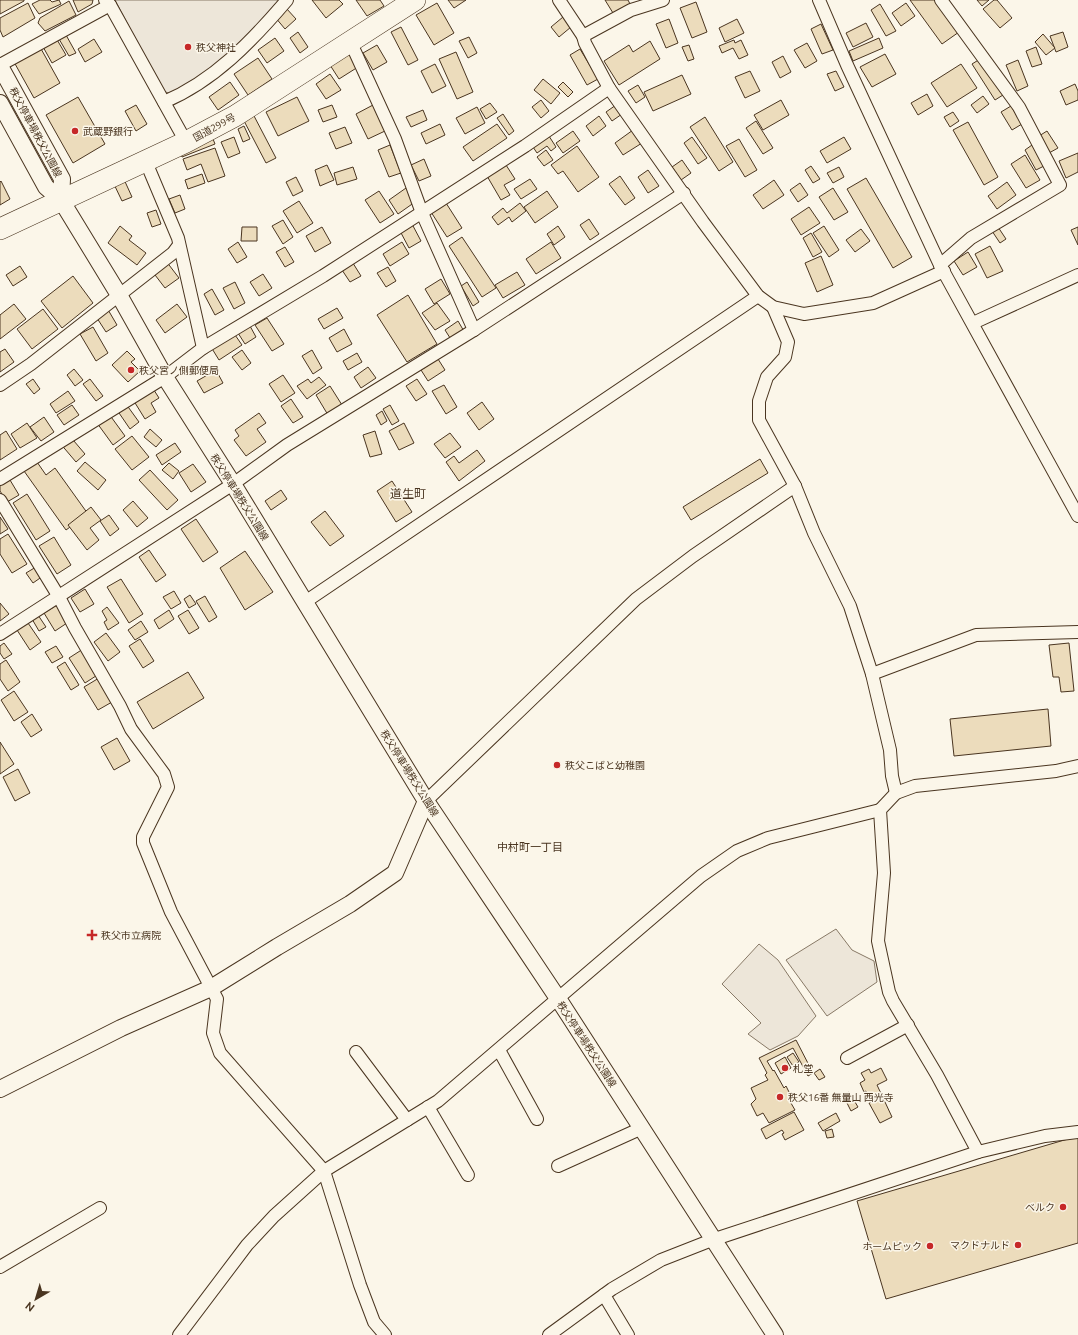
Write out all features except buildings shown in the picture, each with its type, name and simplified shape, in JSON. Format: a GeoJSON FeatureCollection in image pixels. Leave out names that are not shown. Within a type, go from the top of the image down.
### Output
{"type":"FeatureCollection","features":[{"type":"Feature","properties":{"kind":"highway","name":"国道299号"},"geometry":{"type":"LineString","coordinates":[[0,229],[146,162],[235,116],[415,0]]}},
{"type":"Feature","properties":{"kind":"main road","name":"秩父停車場秩父公園線"},"geometry":{"type":"LineString","coordinates":[[0,66],[62,179],[61,200]]}},
{"type":"Feature","properties":{"kind":"main road","name":"秩父停車場秩父公園線"},"geometry":{"type":"LineString","coordinates":[[0,103],[46,187],[61,200],[119,295],[165,377],[233,484],[426,801],[559,1000],[712,1240],[775,1335]]}},
{"type":"Feature","properties":{"kind":"main road"},"geometry":{"type":"LineString","coordinates":[[0,1089],[121,1028],[211,988],[350,904],[395,873],[426,801]]}},
{"type":"Feature","properties":{"kind":"street"},"geometry":{"type":"LineString","coordinates":[[164,102],[186,93],[228,61],[254,39],[287,0]]}},
{"type":"Feature","properties":{"kind":"street"},"geometry":{"type":"LineString","coordinates":[[559,0],[583,36],[585,43],[609,88],[703,222],[758,296],[773,307],[804,314],[873,303],[942,268],[971,238],[1060,185],[1019,107],[941,0]]}},
{"type":"Feature","properties":{"kind":"street"},"geometry":{"type":"LineString","coordinates":[[583,36],[631,10],[664,0]]}},
{"type":"Feature","properties":{"kind":"street"},"geometry":{"type":"LineString","coordinates":[[819,0],[847,65],[942,268],[1078,516]]}},
{"type":"Feature","properties":{"kind":"street"},"geometry":{"type":"LineString","coordinates":[[0,66],[108,2],[186,142]]}},
{"type":"Feature","properties":{"kind":"street"},"geometry":{"type":"LineString","coordinates":[[350,41],[395,139],[422,212],[474,330]]}},
{"type":"Feature","properties":{"kind":"street"},"geometry":{"type":"LineString","coordinates":[[0,479],[165,377],[202,348],[324,276],[609,88]]}},
{"type":"Feature","properties":{"kind":"street"},"geometry":{"type":"LineString","coordinates":[[146,162],[179,245],[202,348]]}},
{"type":"Feature","properties":{"kind":"street"},"geometry":{"type":"LineString","coordinates":[[0,634],[233,484],[287,445],[474,330],[684,193]]}},
{"type":"Feature","properties":{"kind":"street"},"geometry":{"type":"LineString","coordinates":[[0,386],[31,364],[173,253],[179,245]]}},
{"type":"Feature","properties":{"kind":"street"},"geometry":{"type":"LineString","coordinates":[[973,323],[1078,275]]}},
{"type":"Feature","properties":{"kind":"street"},"geometry":{"type":"LineString","coordinates":[[305,602],[758,296]]}},
{"type":"Feature","properties":{"kind":"street"},"geometry":{"type":"LineString","coordinates":[[773,307],[788,342],[785,357],[767,377],[759,401],[759,420],[796,486],[814,533],[850,606],[872,674],[890,750],[892,776],[896,793]]}},
{"type":"Feature","properties":{"kind":"street"},"geometry":{"type":"LineString","coordinates":[[426,801],[636,600],[693,556],[796,486]]}},
{"type":"Feature","properties":{"kind":"street"},"geometry":{"type":"LineString","coordinates":[[0,500],[59,597],[120,706],[131,729],[164,774],[168,788],[143,837],[144,843],[171,912],[217,999],[213,1033],[220,1053],[324,1171],[360,1285],[374,1322],[385,1335]]}},
{"type":"Feature","properties":{"kind":"street"},"geometry":{"type":"LineString","coordinates":[[872,674],[976,635],[1078,632]]}},
{"type":"Feature","properties":{"kind":"street"},"geometry":{"type":"LineString","coordinates":[[179,1335],[247,1245],[274,1216],[324,1171],[428,1107],[559,1000],[701,876],[737,851],[768,838],[880,810],[896,793],[915,786],[1056,771],[1078,766]]}},
{"type":"Feature","properties":{"kind":"street"},"geometry":{"type":"LineString","coordinates":[[880,810],[884,873],[878,941],[889,992],[938,1075],[978,1152]]}},
{"type":"Feature","properties":{"kind":"street"},"geometry":{"type":"LineString","coordinates":[[847,1058],[908,1025]]}},
{"type":"Feature","properties":{"kind":"street"},"geometry":{"type":"LineString","coordinates":[[499,1050],[537,1119]]}},
{"type":"Feature","properties":{"kind":"street"},"geometry":{"type":"LineString","coordinates":[[356,1052],[407,1120]]}},
{"type":"Feature","properties":{"kind":"street"},"geometry":{"type":"LineString","coordinates":[[428,1107],[468,1175]]}},
{"type":"Feature","properties":{"kind":"street"},"geometry":{"type":"LineString","coordinates":[[558,1166],[642,1128]]}},
{"type":"Feature","properties":{"kind":"street"},"geometry":{"type":"LineString","coordinates":[[549,1335],[604,1295],[661,1260],[712,1240],[978,1152],[1045,1136],[1078,1132]]}},
{"type":"Feature","properties":{"kind":"street"},"geometry":{"type":"LineString","coordinates":[[0,1267],[100,1208]]}},
{"type":"Feature","properties":{"kind":"street"},"geometry":{"type":"LineString","coordinates":[[604,1295],[628,1335]]}},
{"type":"Feature","properties":{"kind":"shaded area","name":"秩父神社"},"geometry":{"type":"Polygon","coordinates":[[[115,0],[280,0],[244,41],[199,78],[171,94],[163,91],[115,0]]]}},
{"type":"Feature","properties":{"kind":"shaded area"},"geometry":{"type":"Polygon","coordinates":[[[836,929],[852,950],[874,961],[877,982],[827,1016],[786,960],[836,929]]]}},
{"type":"Feature","properties":{"kind":"shaded area"},"geometry":{"type":"Polygon","coordinates":[[[759,944],[778,960],[816,1016],[798,1036],[770,1050],[748,1034],[761,1023],[722,984],[759,944]]]}},
{"type":"Feature","properties":{"kind":"place","name":"秩父神社"},"geometry":{"type":"Point","coordinates":[188,47]}},
{"type":"Feature","properties":{"kind":"place","name":"武蔵野銀行"},"geometry":{"type":"Point","coordinates":[75,131]}},
{"type":"Feature","properties":{"kind":"place","name":"秩父宮ノ側郵便局"},"geometry":{"type":"Point","coordinates":[131,370]}},
{"type":"Feature","properties":{"kind":"place","name":"秩父こばと幼稚園"},"geometry":{"type":"Point","coordinates":[557,765]}},
{"type":"Feature","properties":{"kind":"place","name":"秩父市立病院"},"geometry":{"type":"Point","coordinates":[92,935]}},
{"type":"Feature","properties":{"kind":"place","name":"札堂"},"geometry":{"type":"Point","coordinates":[785,1068]}},
{"type":"Feature","properties":{"kind":"place","name":"秩父16番 無量山 西光寺"},"geometry":{"type":"Point","coordinates":[780,1097]}},
{"type":"Feature","properties":{"kind":"place","name":"ベルク"},"geometry":{"type":"Point","coordinates":[1063,1207]}},
{"type":"Feature","properties":{"kind":"place","name":"マクドナルド"},"geometry":{"type":"Point","coordinates":[1018,1245]}},
{"type":"Feature","properties":{"kind":"place","name":"ホームピック"},"geometry":{"type":"Point","coordinates":[930,1246]}},
{"type":"Feature","properties":{"kind":"district","name":"道生町"},"geometry":{"type":"Point","coordinates":[408,494]}},
{"type":"Feature","properties":{"kind":"district","name":"中村町一丁目"},"geometry":{"type":"Point","coordinates":[530,847]}}]}
